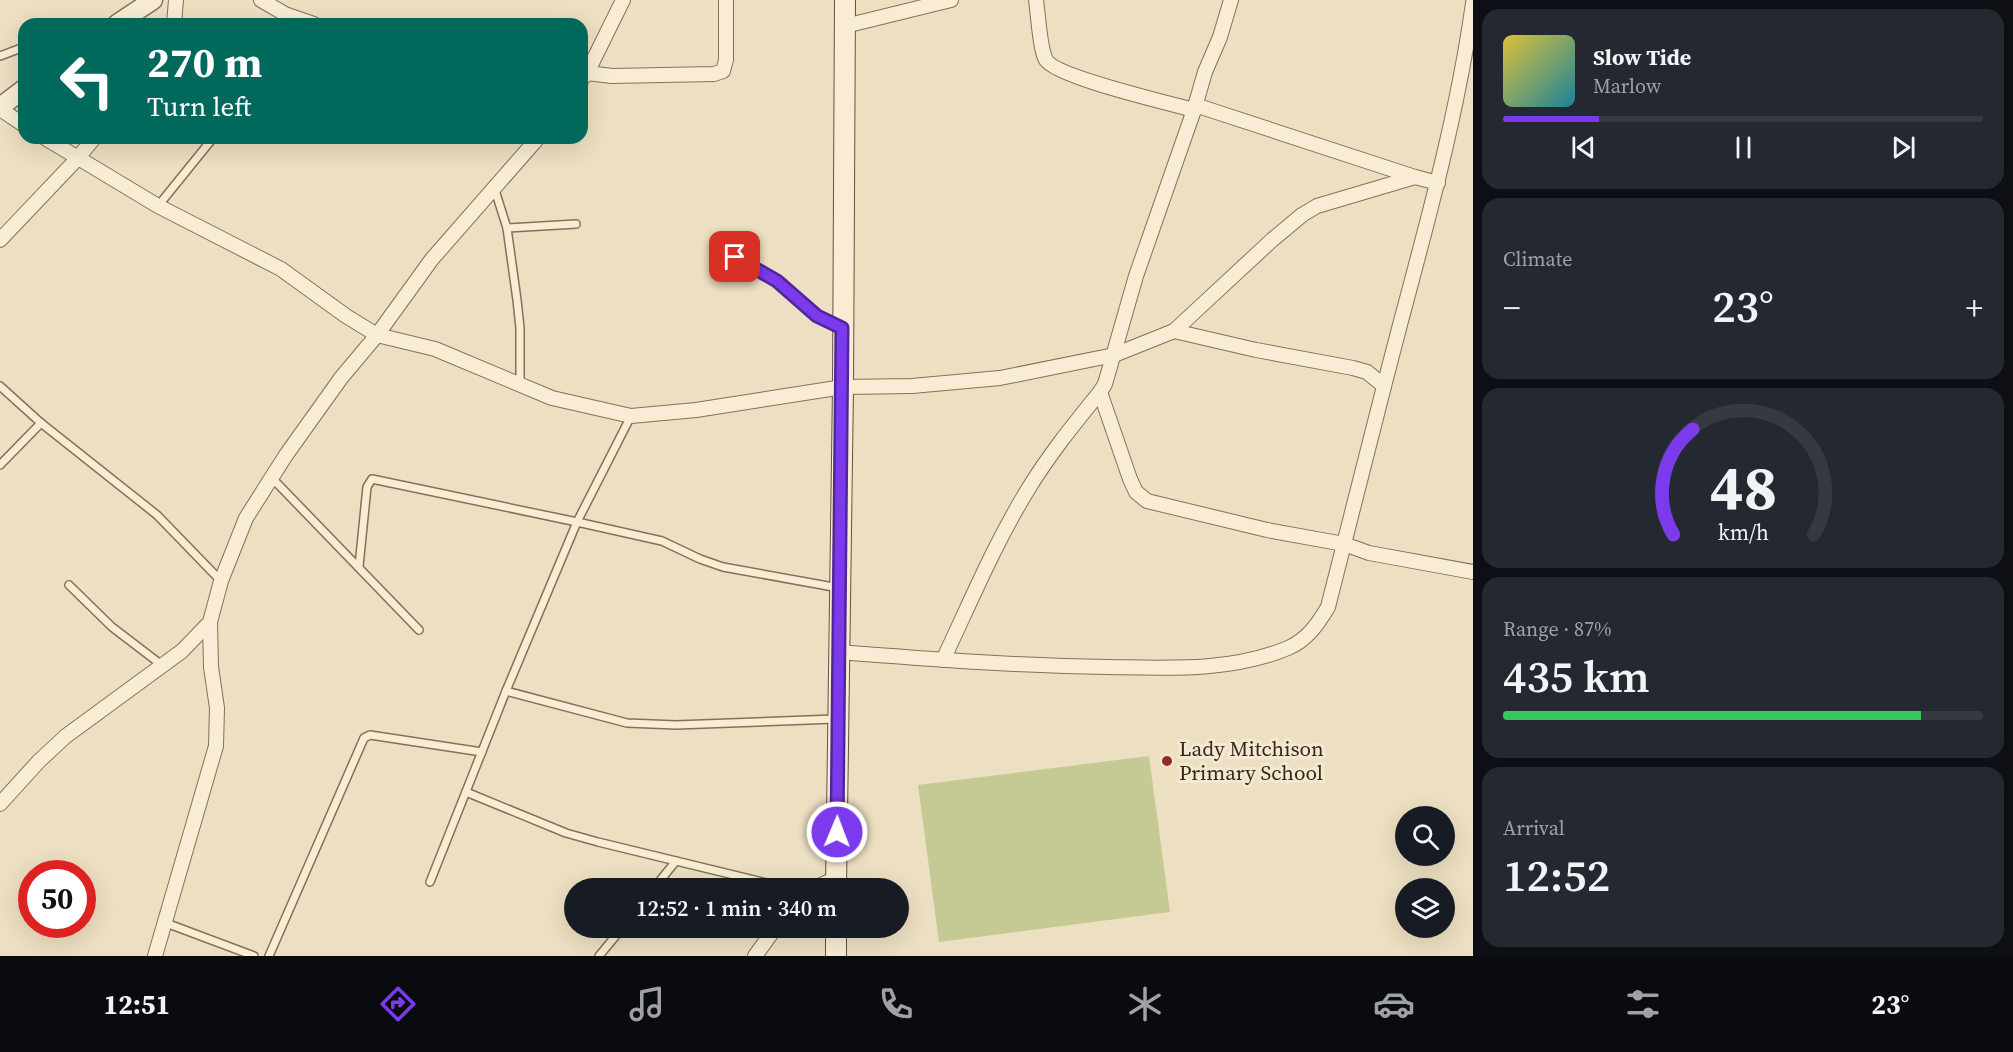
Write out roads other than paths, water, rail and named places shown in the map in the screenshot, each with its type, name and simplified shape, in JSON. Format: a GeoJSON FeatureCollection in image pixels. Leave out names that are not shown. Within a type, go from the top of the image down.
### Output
{"type":"FeatureCollection","features":[{"type":"Feature","properties":{"kind":"main road"},"geometry":{"type":"LineString","coordinates":[[836,878],[843,387],[845,0]]}},
{"type":"Feature","properties":{"kind":"main road"},"geometry":{"type":"LineString","coordinates":[[836,938],[836,956]]}},
{"type":"Feature","properties":{"kind":"street"},"geometry":{"type":"LineString","coordinates":[[174,18],[176,0]]}},
{"type":"Feature","properties":{"kind":"street"},"geometry":{"type":"LineString","coordinates":[[261,0],[297,18]]}},
{"type":"Feature","properties":{"kind":"street"},"geometry":{"type":"LineString","coordinates":[[588,70],[623,0]]}},
{"type":"Feature","properties":{"kind":"street"},"geometry":{"type":"LineString","coordinates":[[588,76],[714,74],[723,71],[726,60],[726,0]]}},
{"type":"Feature","properties":{"kind":"street"},"geometry":{"type":"LineString","coordinates":[[844,26],[951,0]]}},
{"type":"Feature","properties":{"kind":"street"},"geometry":{"type":"LineString","coordinates":[[1036,0],[1046,60],[1064,72],[1094,82],[1195,107],[1438,183]]}},
{"type":"Feature","properties":{"kind":"street"},"geometry":{"type":"LineString","coordinates":[[943,660],[997,546],[1027,490],[1065,435],[1101,392],[1114,356],[1136,276],[1231,0]]}},
{"type":"Feature","properties":{"kind":"street"},"geometry":{"type":"LineString","coordinates":[[124,18],[143,3]]}},
{"type":"Feature","properties":{"kind":"street"},"geometry":{"type":"LineString","coordinates":[[839,652],[1057,666],[1190,669],[1255,659],[1290,648],[1314,630],[1328,607],[1438,183],[1470,54],[1473,3]]}},
{"type":"Feature","properties":{"kind":"street"},"geometry":{"type":"LineString","coordinates":[[18,93],[0,108],[18,121]]}},
{"type":"Feature","properties":{"kind":"street"},"geometry":{"type":"LineString","coordinates":[[54,144],[158,206],[281,269],[376,335],[435,349],[566,402],[631,416],[696,410],[843,387],[968,382],[1114,356],[1174,331],[1302,215],[1317,206],[1415,177]]}},
{"type":"Feature","properties":{"kind":"street"},"geometry":{"type":"LineString","coordinates":[[0,240],[89,144]]}},
{"type":"Feature","properties":{"kind":"street"},"geometry":{"type":"LineString","coordinates":[[155,956],[216,746],[217,708],[210,622],[221,581],[246,518],[271,477],[341,378],[432,259],[533,144]]}},
{"type":"Feature","properties":{"kind":"street"},"geometry":{"type":"LineString","coordinates":[[1174,331],[1256,350],[1353,368],[1367,372],[1384,386]]}},
{"type":"Feature","properties":{"kind":"street"},"geometry":{"type":"LineString","coordinates":[[1101,392],[1130,479],[1140,497],[1147,501],[1267,530],[1344,544],[1369,554],[1473,572]]}},
{"type":"Feature","properties":{"kind":"street"},"geometry":{"type":"LineString","coordinates":[[1,802],[66,736],[182,651],[210,622]]}},
{"type":"Feature","properties":{"kind":"street"},"geometry":{"type":"LineString","coordinates":[[755,956],[768,938]]}},
{"type":"Feature","properties":{"kind":"lane"},"geometry":{"type":"LineString","coordinates":[[0,56],[18,49]]}},
{"type":"Feature","properties":{"kind":"lane"},"geometry":{"type":"LineString","coordinates":[[158,206],[208,144]]}},
{"type":"Feature","properties":{"kind":"lane"},"geometry":{"type":"LineString","coordinates":[[494,187],[507,228],[519,316],[520,385]]}},
{"type":"Feature","properties":{"kind":"lane"},"geometry":{"type":"LineString","coordinates":[[507,228],[576,224]]}},
{"type":"Feature","properties":{"kind":"lane"},"geometry":{"type":"LineString","coordinates":[[735,257],[777,281],[817,316],[842,328]]}},
{"type":"Feature","properties":{"kind":"lane"},"geometry":{"type":"LineString","coordinates":[[0,386],[41,423],[157,515],[221,581]]}},
{"type":"Feature","properties":{"kind":"lane"},"geometry":{"type":"LineString","coordinates":[[430,882],[506,691],[578,522],[631,416]]}},
{"type":"Feature","properties":{"kind":"lane"},"geometry":{"type":"LineString","coordinates":[[0,465],[41,423]]}},
{"type":"Feature","properties":{"kind":"lane"},"geometry":{"type":"LineString","coordinates":[[271,477],[419,630]]}},
{"type":"Feature","properties":{"kind":"lane"},"geometry":{"type":"LineString","coordinates":[[359,566],[367,487],[372,479],[662,541],[700,560],[723,567],[839,588]]}},
{"type":"Feature","properties":{"kind":"lane"},"geometry":{"type":"LineString","coordinates":[[69,585],[112,627],[163,666]]}},
{"type":"Feature","properties":{"kind":"lane"},"geometry":{"type":"LineString","coordinates":[[506,691],[627,723],[676,725],[839,719]]}},
{"type":"Feature","properties":{"kind":"lane"},"geometry":{"type":"LineString","coordinates":[[269,956],[364,738],[370,735],[482,752]]}},
{"type":"Feature","properties":{"kind":"lane"},"geometry":{"type":"LineString","coordinates":[[466,792],[566,832],[630,851],[747,878]]}},
{"type":"Feature","properties":{"kind":"lane"},"geometry":{"type":"LineString","coordinates":[[662,878],[676,861]]}},
{"type":"Feature","properties":{"kind":"lane"},"geometry":{"type":"LineString","coordinates":[[166,924],[255,956]]}},
{"type":"Feature","properties":{"kind":"lane"},"geometry":{"type":"LineString","coordinates":[[598,956],[614,938]]}},
{"type":"Feature","properties":{"kind":"place","name":"Lady Mitchison Primary School"},"geometry":{"type":"Point","coordinates":[1167,761]}}]}
